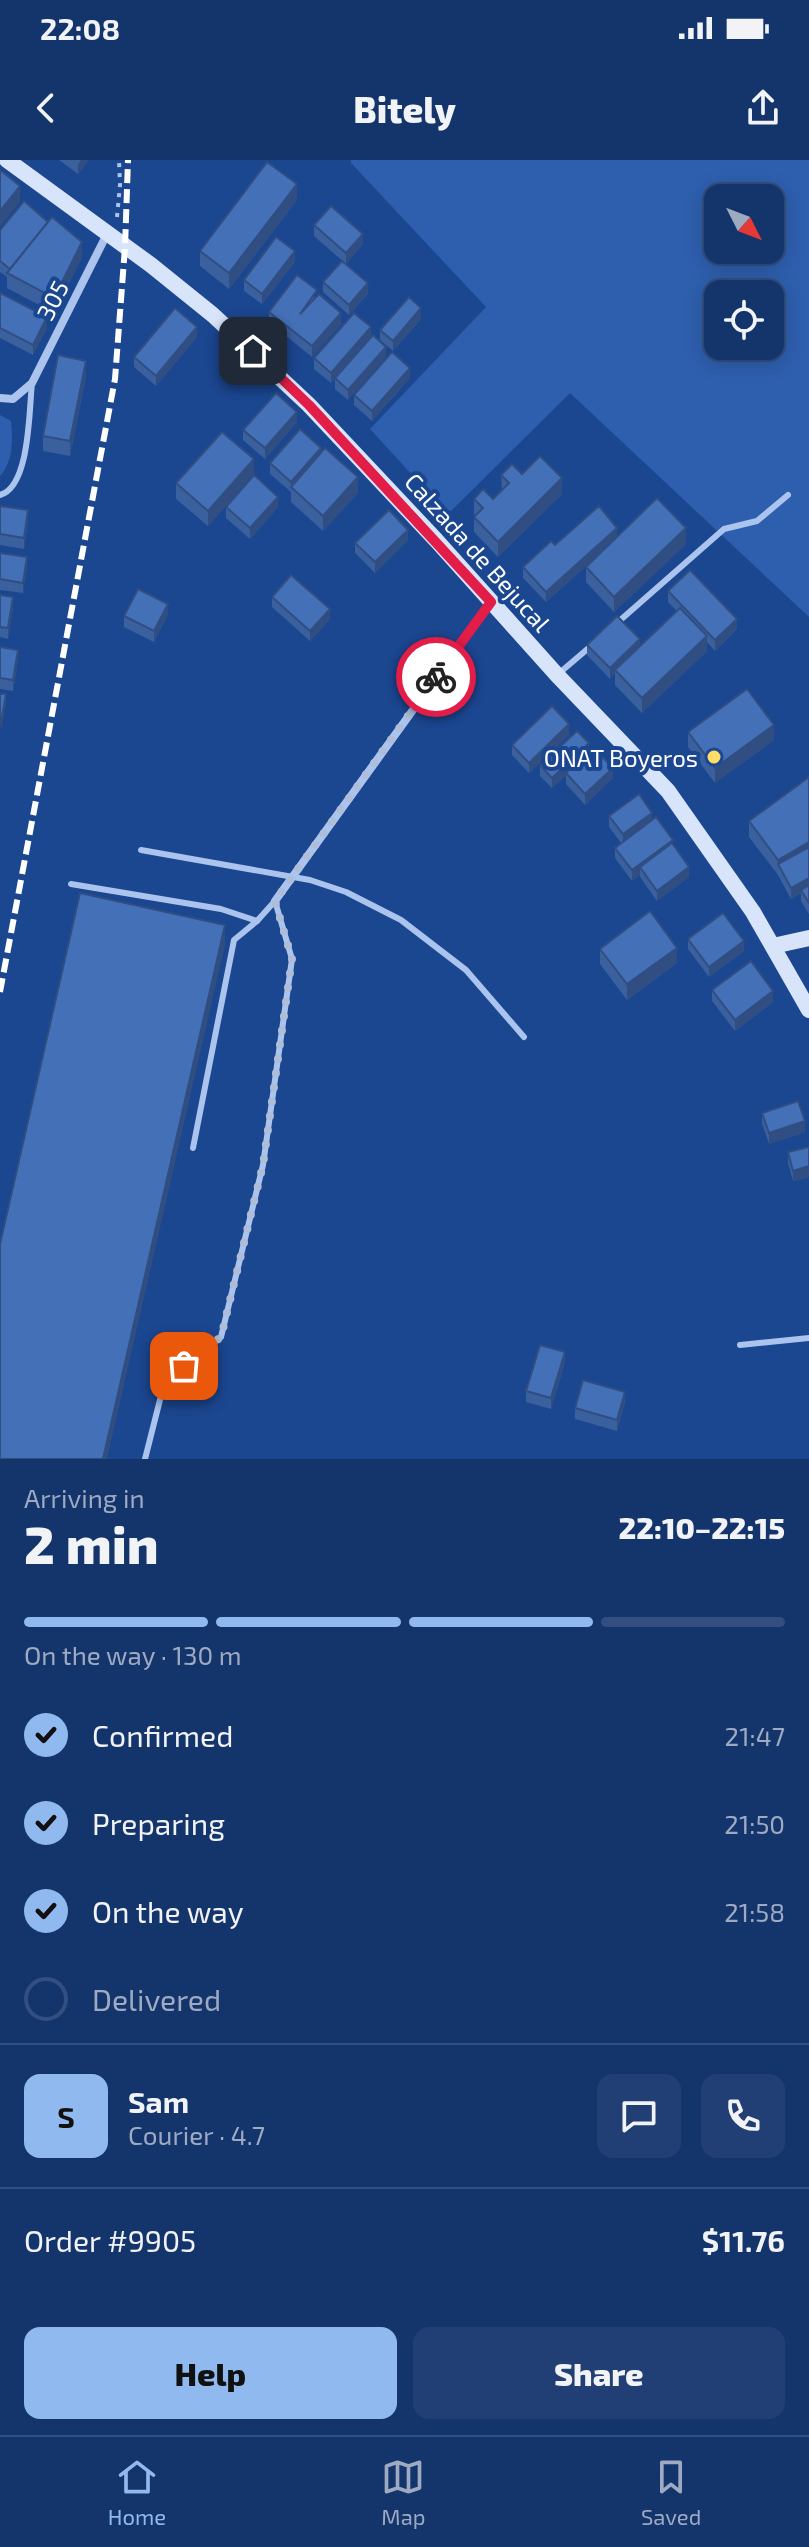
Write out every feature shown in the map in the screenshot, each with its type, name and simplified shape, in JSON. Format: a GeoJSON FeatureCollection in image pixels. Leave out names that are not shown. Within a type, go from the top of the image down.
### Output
{"type":"FeatureCollection","features":[{"type":"Feature","properties":{"kind":"main road","name":"Calzada de Bejucal"},"geometry":{"type":"LineString","coordinates":[[7,160],[151,265],[213,315],[300,396],[668,791],[753,912],[809,1010]]}},
{"type":"Feature","properties":{"kind":"main road"},"geometry":{"type":"LineString","coordinates":[[773,946],[809,938]]}},
{"type":"Feature","properties":{"kind":"street","name":"305"},"geometry":{"type":"LineString","coordinates":[[32,383],[107,234]]}},
{"type":"Feature","properties":{"kind":"street"},"geometry":{"type":"LineString","coordinates":[[0,398],[13,399],[32,383]]}},
{"type":"Feature","properties":{"kind":"street"},"geometry":{"type":"LineString","coordinates":[[275,901],[491,602]]}},
{"type":"Feature","properties":{"kind":"lane"},"geometry":{"type":"LineString","coordinates":[[0,495],[15,485],[22,471],[32,383]]}},
{"type":"Feature","properties":{"kind":"lane"},"geometry":{"type":"LineString","coordinates":[[605,634],[724,529],[757,521],[788,495]]}},
{"type":"Feature","properties":{"kind":"lane"},"geometry":{"type":"LineString","coordinates":[[557,675],[593,644]]}},
{"type":"Feature","properties":{"kind":"lane"},"geometry":{"type":"LineString","coordinates":[[141,850],[292,877],[346,892],[401,920],[466,970],[524,1037]]}},
{"type":"Feature","properties":{"kind":"lane"},"geometry":{"type":"LineString","coordinates":[[71,884],[221,909],[257,921]]}},
{"type":"Feature","properties":{"kind":"lane"},"geometry":{"type":"LineString","coordinates":[[193,1148],[234,940],[275,901]]}},
{"type":"Feature","properties":{"kind":"lane"},"geometry":{"type":"LineString","coordinates":[[145,1459],[165,1380],[221,1337],[263,1165],[292,959],[275,901]]}},
{"type":"Feature","properties":{"kind":"lane"},"geometry":{"type":"LineString","coordinates":[[740,1345],[809,1338]]}},
{"type":"Feature","properties":{"kind":"path"},"geometry":{"type":"LineString","coordinates":[[107,234],[117,219],[119,160]]}},
{"type":"Feature","properties":{"kind":"shaded area"},"geometry":{"type":"Polygon","coordinates":[[[351,160],[809,160],[809,617],[570,393],[448,514],[370,429],[486,307],[351,160]]]}},
{"type":"Feature","properties":{"kind":"shaded area"},"geometry":{"type":"Polygon","coordinates":[[[0,415],[11,421],[12,436],[10,457],[0,476],[0,415]]]}},
{"type":"Feature","properties":{"kind":"building"},"geometry":{"type":"Polygon","coordinates":[[[267,162],[297,184],[229,273],[200,251],[267,162]]]}},
{"type":"Feature","properties":{"kind":"building"},"geometry":{"type":"Polygon","coordinates":[[[0,170],[20,186],[0,211],[0,170]]]}},
{"type":"Feature","properties":{"kind":"building"},"geometry":{"type":"Polygon","coordinates":[[[24,201],[48,222],[10,269],[0,261],[0,230],[24,201]]]}},
{"type":"Feature","properties":{"kind":"building"},"geometry":{"type":"Polygon","coordinates":[[[331,206],[363,234],[346,253],[314,225],[331,206]]]}},
{"type":"Feature","properties":{"kind":"building"},"geometry":{"type":"Polygon","coordinates":[[[52,217],[82,242],[54,298],[7,273],[52,217]]]}},
{"type":"Feature","properties":{"kind":"building"},"geometry":{"type":"Polygon","coordinates":[[[276,237],[295,251],[262,294],[244,280],[276,237]]]}},
{"type":"Feature","properties":{"kind":"building"},"geometry":{"type":"Polygon","coordinates":[[[342,261],[368,283],[349,305],[323,282],[342,261]]]}},
{"type":"Feature","properties":{"kind":"building"},"geometry":{"type":"Polygon","coordinates":[[[297,275],[317,290],[300,314],[319,294],[341,313],[312,346],[269,312],[297,275]]]}},
{"type":"Feature","properties":{"kind":"building"},"geometry":{"type":"Polygon","coordinates":[[[0,293],[47,317],[33,345],[0,328],[0,293]]]}},
{"type":"Feature","properties":{"kind":"building"},"geometry":{"type":"Polygon","coordinates":[[[409,297],[421,308],[393,341],[380,330],[409,297]]]}},
{"type":"Feature","properties":{"kind":"building"},"geometry":{"type":"Polygon","coordinates":[[[175,308],[197,327],[156,376],[134,357],[175,308]]]}},
{"type":"Feature","properties":{"kind":"building"},"geometry":{"type":"Polygon","coordinates":[[[354,313],[371,327],[331,373],[314,358],[354,313]]]}},
{"type":"Feature","properties":{"kind":"building"},"geometry":{"type":"Polygon","coordinates":[[[373,335],[386,347],[348,390],[335,378],[373,335]]]}},
{"type":"Feature","properties":{"kind":"building"},"geometry":{"type":"Polygon","coordinates":[[[392,352],[410,368],[372,411],[354,395],[392,352]]]}},
{"type":"Feature","properties":{"kind":"building"},"geometry":{"type":"Polygon","coordinates":[[[58,355],[86,361],[70,441],[43,436],[58,355]]]}},
{"type":"Feature","properties":{"kind":"building"},"geometry":{"type":"Polygon","coordinates":[[[276,393],[297,412],[265,448],[243,430],[276,393]]]}},
{"type":"Feature","properties":{"kind":"building"},"geometry":{"type":"Polygon","coordinates":[[[300,429],[321,448],[291,482],[270,463],[300,429]]]}},
{"type":"Feature","properties":{"kind":"building"},"geometry":{"type":"Polygon","coordinates":[[[222,432],[254,459],[208,511],[176,483],[222,432]]]}},
{"type":"Feature","properties":{"kind":"building"},"geometry":{"type":"Polygon","coordinates":[[[325,448],[358,477],[323,516],[291,487],[325,448]]]}},
{"type":"Feature","properties":{"kind":"building"},"geometry":{"type":"Polygon","coordinates":[[[540,456],[562,478],[498,542],[474,517],[483,508],[474,499],[483,489],[493,499],[509,483],[501,475],[512,464],[522,474],[540,456]]]}},
{"type":"Feature","properties":{"kind":"building"},"geometry":{"type":"Polygon","coordinates":[[[254,475],[278,497],[250,528],[226,507],[254,475]]]}},
{"type":"Feature","properties":{"kind":"building"},"geometry":{"type":"Polygon","coordinates":[[[657,498],[686,528],[614,597],[586,567],[657,498]]]}},
{"type":"Feature","properties":{"kind":"building"},"geometry":{"type":"Polygon","coordinates":[[[0,506],[28,510],[24,538],[0,534],[0,506]]]}},
{"type":"Feature","properties":{"kind":"building"},"geometry":{"type":"Polygon","coordinates":[[[599,506],[617,528],[546,592],[523,567],[551,541],[555,545],[599,506]]]}},
{"type":"Feature","properties":{"kind":"building"},"geometry":{"type":"Polygon","coordinates":[[[389,510],[408,530],[375,562],[355,543],[389,510]]]}},
{"type":"Feature","properties":{"kind":"building"},"geometry":{"type":"Polygon","coordinates":[[[0,553],[27,557],[23,583],[0,579],[0,553]]]}},
{"type":"Feature","properties":{"kind":"building"},"geometry":{"type":"Polygon","coordinates":[[[690,570],[737,619],[715,640],[668,591],[690,570]]]}},
{"type":"Feature","properties":{"kind":"building"},"geometry":{"type":"Polygon","coordinates":[[[291,575],[330,609],[310,631],[272,597],[291,575]]]}},
{"type":"Feature","properties":{"kind":"building"},"geometry":{"type":"Polygon","coordinates":[[[138,589],[168,604],[154,631],[124,616],[138,589]]]}},
{"type":"Feature","properties":{"kind":"building"},"geometry":{"type":"Polygon","coordinates":[[[0,595],[13,597],[8,628],[0,627],[0,595]]]}},
{"type":"Feature","properties":{"kind":"building"},"geometry":{"type":"Polygon","coordinates":[[[680,608],[707,636],[642,698],[615,670],[680,608]]]}},
{"type":"Feature","properties":{"kind":"building"},"geometry":{"type":"Polygon","coordinates":[[[617,616],[640,639],[610,668],[587,645],[617,616]]]}},
{"type":"Feature","properties":{"kind":"building"},"geometry":{"type":"Polygon","coordinates":[[[0,647],[18,650],[13,680],[0,678],[0,647]]]}},
{"type":"Feature","properties":{"kind":"building"},"geometry":{"type":"Polygon","coordinates":[[[747,689],[774,725],[715,768],[688,732],[747,689]]]}},
{"type":"Feature","properties":{"kind":"building"},"geometry":{"type":"Polygon","coordinates":[[[0,694],[6,694],[1,723],[0,722],[0,694]]]}},
{"type":"Feature","properties":{"kind":"building"},"geometry":{"type":"Polygon","coordinates":[[[552,706],[569,724],[529,763],[512,745],[552,706]]]}},
{"type":"Feature","properties":{"kind":"building"},"geometry":{"type":"Polygon","coordinates":[[[577,731],[589,743],[552,778],[540,765],[577,731]]]}},
{"type":"Feature","properties":{"kind":"building"},"geometry":{"type":"Polygon","coordinates":[[[593,747],[613,768],[585,794],[566,773],[593,747]]]}},
{"type":"Feature","properties":{"kind":"building"},"geometry":{"type":"Polygon","coordinates":[[[809,777],[809,842],[778,860],[749,821],[809,777]]]}},
{"type":"Feature","properties":{"kind":"building"},"geometry":{"type":"Polygon","coordinates":[[[639,794],[652,813],[623,834],[609,816],[639,794]]]}},
{"type":"Feature","properties":{"kind":"building"},"geometry":{"type":"Polygon","coordinates":[[[656,817],[673,840],[632,870],[615,848],[656,817]]]}},
{"type":"Feature","properties":{"kind":"building"},"geometry":{"type":"Polygon","coordinates":[[[672,843],[689,867],[657,891],[640,867],[672,843]]]}},
{"type":"Feature","properties":{"kind":"building"},"geometry":{"type":"Polygon","coordinates":[[[809,847],[809,878],[791,888],[778,864],[809,847]]]}},
{"type":"Feature","properties":{"kind":"building"},"geometry":{"type":"Polygon","coordinates":[[[809,885],[809,903],[801,890],[809,885]]]}},
{"type":"Feature","properties":{"kind":"building"},"geometry":{"type":"Polygon","coordinates":[[[80,893],[225,925],[103,1459],[0,1459],[0,1244],[80,893]]]}},
{"type":"Feature","properties":{"kind":"building"},"geometry":{"type":"Polygon","coordinates":[[[650,911],[677,948],[627,984],[600,949],[650,911]]]}},
{"type":"Feature","properties":{"kind":"building"},"geometry":{"type":"Polygon","coordinates":[[[723,913],[744,941],[709,967],[688,939],[723,913]]]}},
{"type":"Feature","properties":{"kind":"building"},"geometry":{"type":"Polygon","coordinates":[[[751,961],[773,991],[735,1020],[712,990],[751,961]]]}},
{"type":"Feature","properties":{"kind":"building"},"geometry":{"type":"Polygon","coordinates":[[[798,1101],[805,1121],[769,1133],[762,1113],[798,1101]]]}},
{"type":"Feature","properties":{"kind":"building"},"geometry":{"type":"Polygon","coordinates":[[[809,1147],[809,1166],[793,1171],[788,1152],[809,1147]]]}},
{"type":"Feature","properties":{"kind":"building"},"geometry":{"type":"Polygon","coordinates":[[[540,1345],[565,1352],[551,1398],[526,1391],[540,1345]]]}},
{"type":"Feature","properties":{"kind":"building"},"geometry":{"type":"Polygon","coordinates":[[[583,1380],[625,1392],[617,1420],[575,1408],[583,1380]]]}},
{"type":"Feature","properties":{"kind":"railway"},"geometry":{"type":"LineString","coordinates":[[0,992],[115,379],[128,160]]}},
{"type":"Feature","properties":{"kind":"way so far"},"geometry":{"type":"LineString","coordinates":[[184,1366],[221,1337],[263,1165],[292,959],[275,901],[436,677]]}},
{"type":"Feature","properties":{"kind":"place","name":"ONAT Boyeros"},"geometry":{"type":"Point","coordinates":[714,757]}},
{"type":"Feature","properties":{"kind":"route"},"geometry":{"type":"LineString","coordinates":[[253,351],[309,405],[491,602],[436,677]]}}]}
